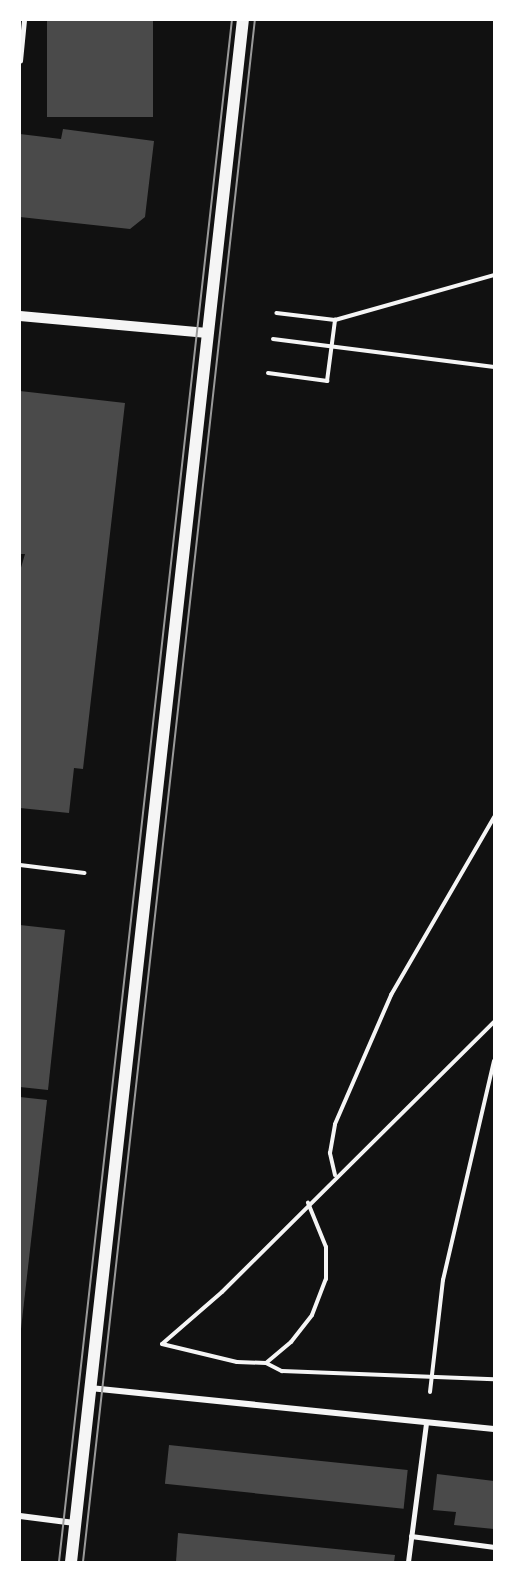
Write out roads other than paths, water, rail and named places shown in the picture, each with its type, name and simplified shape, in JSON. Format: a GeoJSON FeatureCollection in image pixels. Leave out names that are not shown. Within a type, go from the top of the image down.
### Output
{"type":"FeatureCollection","features":[{"type":"Feature","properties":{"kind":"main road"},"geometry":{"type":"LineString","coordinates":[[71,1563],[243,20]]}},
{"type":"Feature","properties":{"kind":"street"},"geometry":{"type":"LineString","coordinates":[[20,316],[207,333]]}},
{"type":"Feature","properties":{"kind":"street"},"geometry":{"type":"LineString","coordinates":[[90,1388],[495,1429]]}},
{"type":"Feature","properties":{"kind":"street"},"geometry":{"type":"LineString","coordinates":[[20,1516],[75,1523]]}},
{"type":"Feature","properties":{"kind":"lane"},"geometry":{"type":"LineString","coordinates":[[20,61],[24,20]]}},
{"type":"Feature","properties":{"kind":"lane"},"geometry":{"type":"LineString","coordinates":[[408,1563],[426,1423]]}},
{"type":"Feature","properties":{"kind":"lane"},"geometry":{"type":"LineString","coordinates":[[411,1536],[495,1546]]}},
{"type":"Feature","properties":{"kind":"tram line"},"geometry":{"type":"LineString","coordinates":[[59,1562],[232,20]]}},
{"type":"Feature","properties":{"kind":"tram line"},"geometry":{"type":"LineString","coordinates":[[83,1562],[255,20]]}}]}
